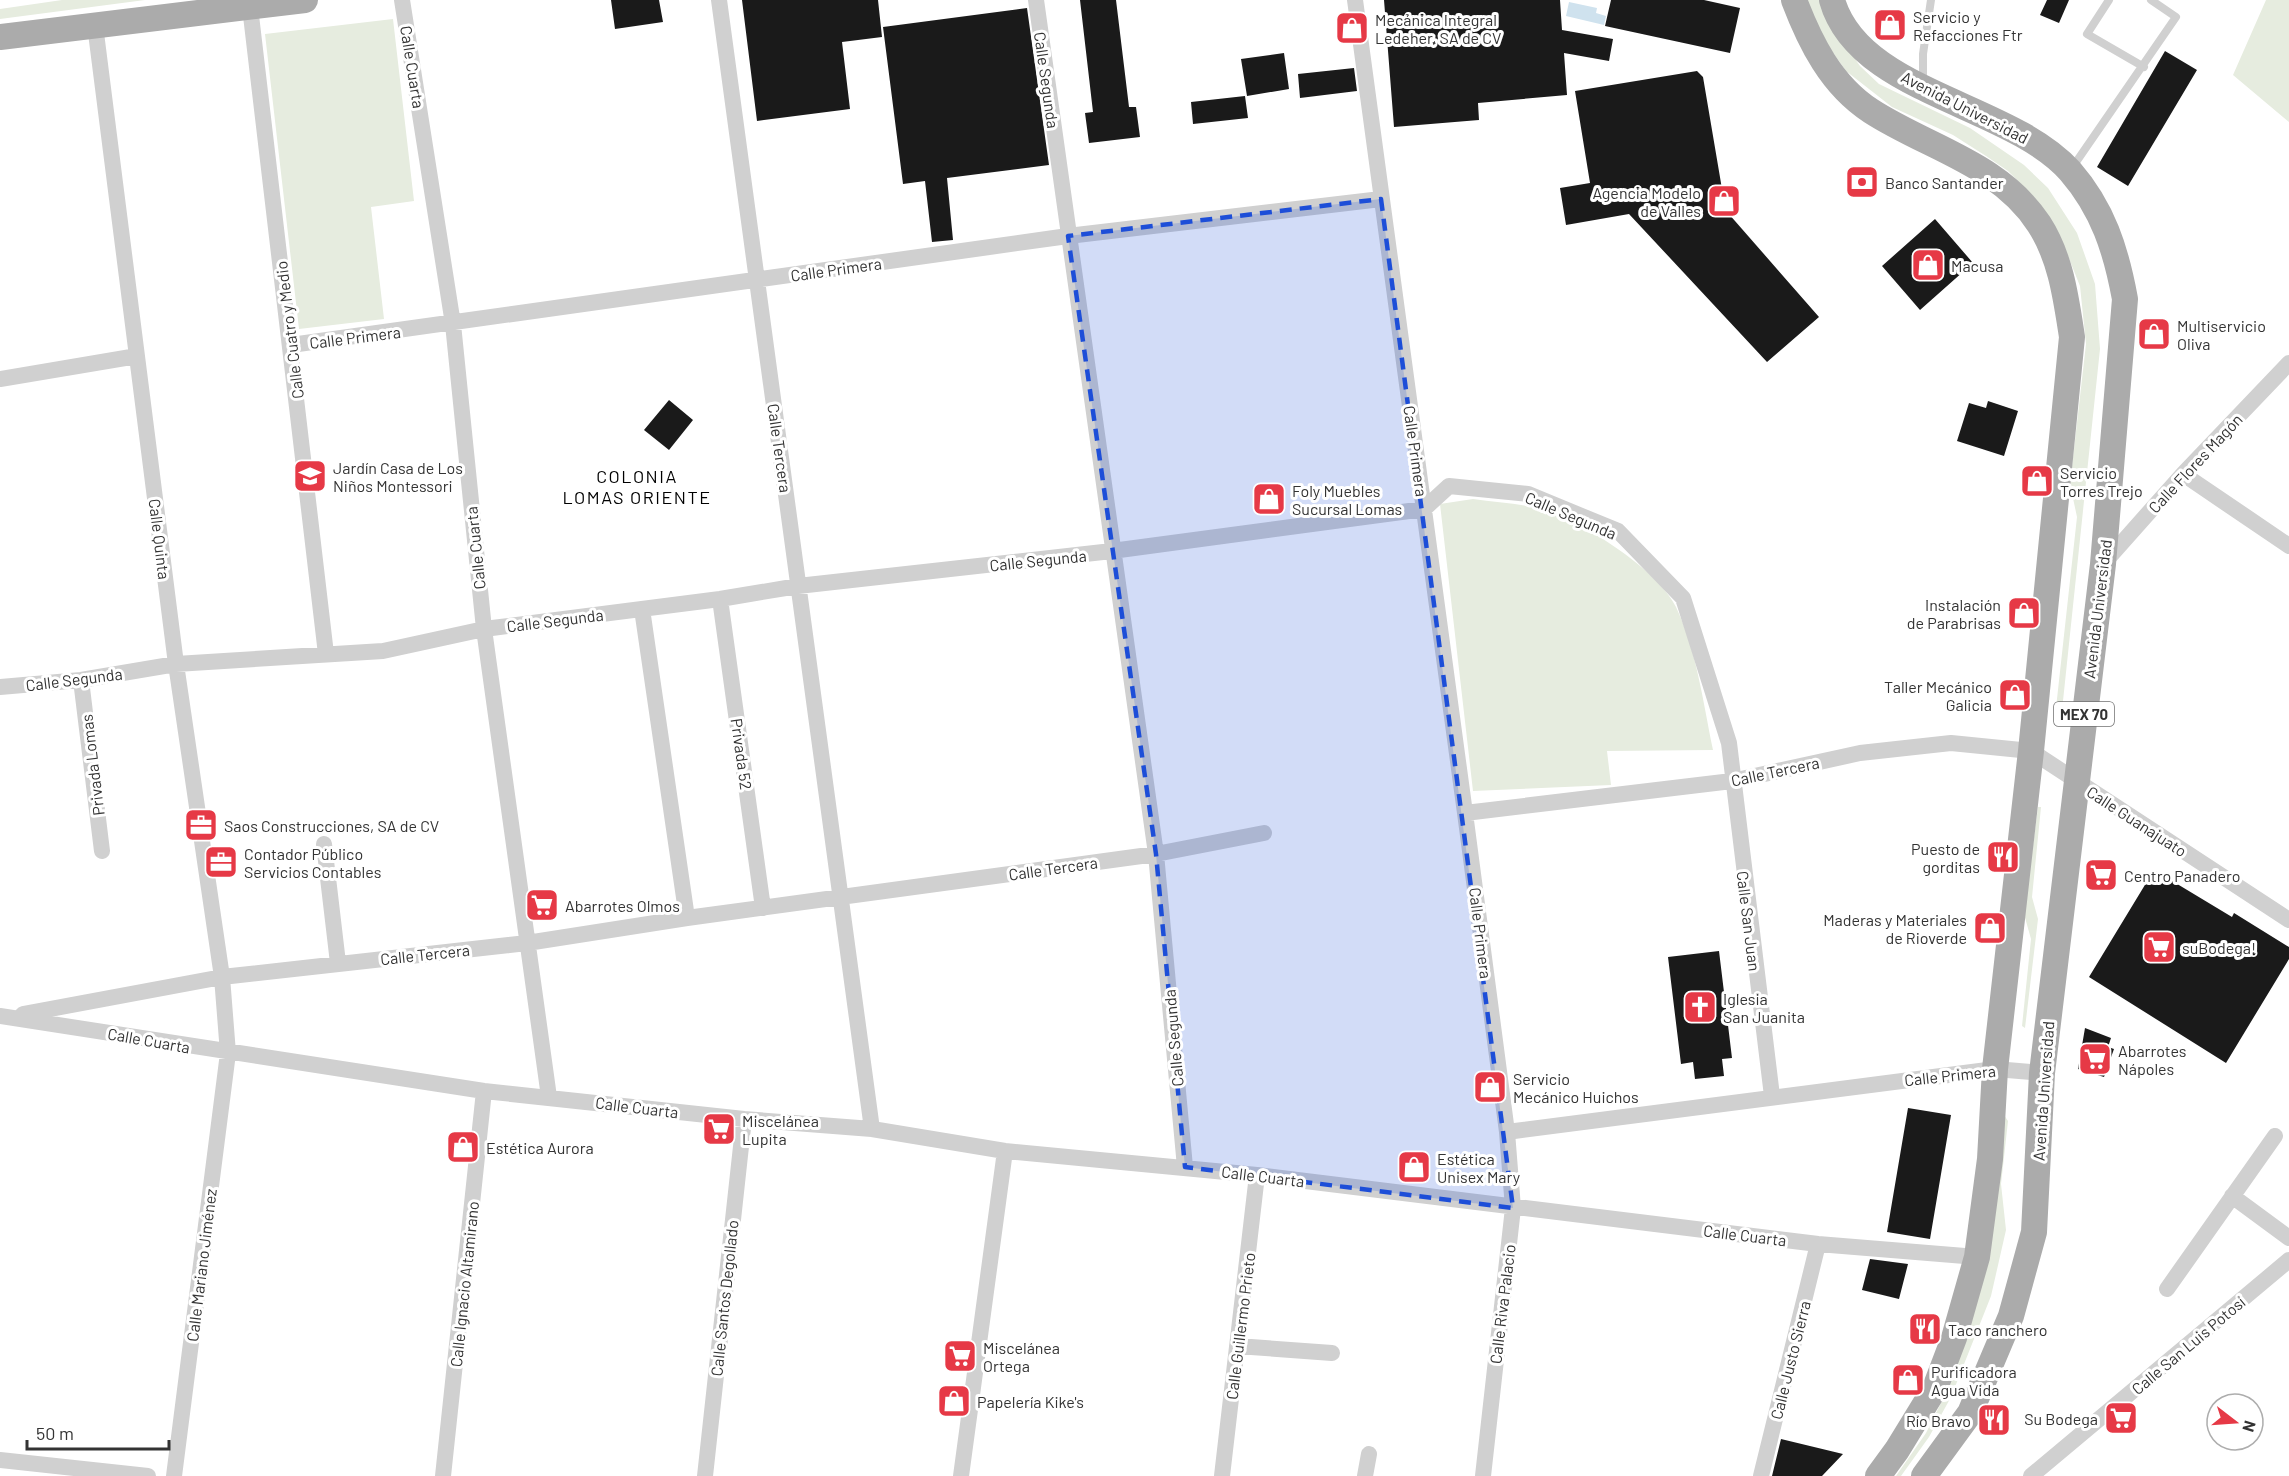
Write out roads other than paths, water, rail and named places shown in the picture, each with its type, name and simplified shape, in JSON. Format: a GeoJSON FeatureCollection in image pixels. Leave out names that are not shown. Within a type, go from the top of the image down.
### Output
{"type":"FeatureCollection","features":[{"type":"Feature","properties":{"kind":"main road"},"geometry":{"type":"LineString","coordinates":[[0,38],[304,0]]}},
{"type":"Feature","properties":{"kind":"main road"},"geometry":{"type":"LineString","coordinates":[[1789,0],[1807,34]]}},
{"type":"Feature","properties":{"kind":"main road","name":"MEX 70"},"geometry":{"type":"LineString","coordinates":[[1794,0],[1807,34],[1825,65],[1869,110],[1969,161],[2000,181],[2026,207],[2054,252],[2064,287],[2072,337],[2031,751],[1995,1068],[1990,1159],[1977,1257],[1954,1338],[1935,1388],[1897,1450],[1878,1476]]}},
{"type":"Feature","properties":{"kind":"main road","name":"Avenida Universidad"},"geometry":{"type":"LineString","coordinates":[[1832,0],[1847,31],[1869,56],[1923,87],[2032,140],[2070,171],[2101,214],[2117,256],[2125,299],[2103,564],[2042,1073],[2034,1232],[2011,1316],[1970,1413],[1924,1476]]}},
{"type":"Feature","properties":{"kind":"main road"},"geometry":{"type":"LineString","coordinates":[[1848,0],[1869,56]]}},
{"type":"Feature","properties":{"kind":"street","name":"Calle Cuarta"},"geometry":{"type":"LineString","coordinates":[[402,0],[453,324],[484,629],[549,1097]]}},
{"type":"Feature","properties":{"kind":"street","name":"Calle Tercera"},"geometry":{"type":"LineString","coordinates":[[719,0],[872,1129]]}},
{"type":"Feature","properties":{"kind":"street","name":"Calle Segunda"},"geometry":{"type":"LineString","coordinates":[[1036,0],[1156,854],[1185,1167]]}},
{"type":"Feature","properties":{"kind":"street","name":"Calle Primera"},"geometry":{"type":"LineString","coordinates":[[1355,0],[1507,1132],[1995,1068],[2042,1073]]}},
{"type":"Feature","properties":{"kind":"street","name":"Calle Cuatro y Medio"},"geometry":{"type":"LineString","coordinates":[[250,7],[326,654]]}},
{"type":"Feature","properties":{"kind":"street","name":"Calle Quinta"},"geometry":{"type":"LineString","coordinates":[[95,25],[176,664],[222,977],[228,1053]]}},
{"type":"Feature","properties":{"kind":"street","name":"Calle Primera"},"geometry":{"type":"LineString","coordinates":[[291,345],[1068,236],[1381,199]]}},
{"type":"Feature","properties":{"kind":"street"},"geometry":{"type":"LineString","coordinates":[[0,379],[137,356]]}},
{"type":"Feature","properties":{"kind":"street","name":"Calle Flores Magón"},"geometry":{"type":"LineString","coordinates":[[2103,564],[2183,474],[2289,363]]}},
{"type":"Feature","properties":{"kind":"street"},"geometry":{"type":"LineString","coordinates":[[2183,474],[2289,546]]}},
{"type":"Feature","properties":{"kind":"street","name":"Calle Segunda"},"geometry":{"type":"LineString","coordinates":[[0,687],[81,680],[176,664],[383,651],[484,629],[720,599],[798,586],[1112,551],[1424,508],[1449,486],[1528,494],[1618,531],[1683,598],[1729,743],[1731,781]]}},
{"type":"Feature","properties":{"kind":"street","name":"Privada 52"},"geometry":{"type":"LineString","coordinates":[[720,599],[764,908]]}},
{"type":"Feature","properties":{"kind":"street"},"geometry":{"type":"LineString","coordinates":[[642,609],[687,918]]}},
{"type":"Feature","properties":{"kind":"street","name":"Privada Lomas"},"geometry":{"type":"LineString","coordinates":[[81,680],[102,851]]}},
{"type":"Feature","properties":{"kind":"street","name":"Calle Tercera"},"geometry":{"type":"LineString","coordinates":[[1465,813],[1731,781],[1860,753],[1951,743],[2031,751],[2076,781]]}},
{"type":"Feature","properties":{"kind":"street","name":"Calle San Juan"},"geometry":{"type":"LineString","coordinates":[[1731,781],[1772,1096]]}},
{"type":"Feature","properties":{"kind":"street","name":"Calle Guanajuato"},"geometry":{"type":"LineString","coordinates":[[2076,781],[2289,920]]}},
{"type":"Feature","properties":{"kind":"street","name":"Calle Tercera"},"geometry":{"type":"LineString","coordinates":[[5,1016],[222,977],[527,943],[841,896],[1156,854],[1264,833]]}},
{"type":"Feature","properties":{"kind":"street"},"geometry":{"type":"LineString","coordinates":[[324,844],[338,963]]}},
{"type":"Feature","properties":{"kind":"street","name":"Calle Cuarta"},"geometry":{"type":"LineString","coordinates":[[5,1016],[228,1053],[484,1091],[744,1119],[872,1129],[1005,1151],[1257,1175],[1818,1244],[1977,1257]]}},
{"type":"Feature","properties":{"kind":"street","name":"Calle Mariano Jiménez"},"geometry":{"type":"LineString","coordinates":[[174,1476],[228,1053]]}},
{"type":"Feature","properties":{"kind":"street","name":"Calle Ignacio Altamirano"},"geometry":{"type":"LineString","coordinates":[[443,1476],[484,1091]]}},
{"type":"Feature","properties":{"kind":"street","name":"Calle Santos Degollado"},"geometry":{"type":"LineString","coordinates":[[705,1476],[744,1119]]}},
{"type":"Feature","properties":{"kind":"street","name":"Calle Riva Palacio"},"geometry":{"type":"LineString","coordinates":[[1483,1476],[1513,1208],[1507,1132]]}},
{"type":"Feature","properties":{"kind":"street"},"geometry":{"type":"LineString","coordinates":[[2167,1289],[2275,1136]]}},
{"type":"Feature","properties":{"kind":"street"},"geometry":{"type":"LineString","coordinates":[[961,1476],[1005,1151]]}},
{"type":"Feature","properties":{"kind":"street","name":"Calle Guillermo Prieto"},"geometry":{"type":"LineString","coordinates":[[1222,1476],[1257,1175]]}},
{"type":"Feature","properties":{"kind":"street"},"geometry":{"type":"LineString","coordinates":[[2232,1196],[2289,1239]]}},
{"type":"Feature","properties":{"kind":"street","name":"Calle Justo Sierra"},"geometry":{"type":"LineString","coordinates":[[1761,1476],[1818,1244]]}},
{"type":"Feature","properties":{"kind":"street","name":"Calle San Luis Potosí"},"geometry":{"type":"LineString","coordinates":[[2031,1476],[2289,1260]]}},
{"type":"Feature","properties":{"kind":"street"},"geometry":{"type":"LineString","coordinates":[[1237,1346],[1332,1353]]}},
{"type":"Feature","properties":{"kind":"street"},"geometry":{"type":"LineString","coordinates":[[1365,1476],[1369,1454]]}},
{"type":"Feature","properties":{"kind":"street"},"geometry":{"type":"LineString","coordinates":[[0,1460],[148,1476]]}},
{"type":"Feature","properties":{"kind":"lane"},"geometry":{"type":"LineString","coordinates":[[1923,87],[1923,54],[1931,0]]}},
{"type":"Feature","properties":{"kind":"lane"},"geometry":{"type":"LineString","coordinates":[[2109,0],[2087,34],[2144,67]]}},
{"type":"Feature","properties":{"kind":"lane"},"geometry":{"type":"LineString","coordinates":[[2070,171],[2144,67],[2176,17],[2151,0]]}},
{"type":"Feature","properties":{"kind":"water"},"geometry":{"type":"Polygon","coordinates":[[[1569,2],[1597,8],[1596,13],[1606,16],[1604,25],[1566,16],[1569,2]]]}},
{"type":"Feature","properties":{"kind":"place","name":"Servicio y Refacciones Ftr"},"geometry":{"type":"Point","coordinates":[1890,25]}},
{"type":"Feature","properties":{"kind":"place","name":"Mecánica Integral Ledeher, SA de CV"},"geometry":{"type":"Point","coordinates":[1352,28]}},
{"type":"Feature","properties":{"kind":"place","name":"Banco Santander"},"geometry":{"type":"Point","coordinates":[1862,182]}},
{"type":"Feature","properties":{"kind":"place","name":"Agencia Modelo de Valles"},"geometry":{"type":"Point","coordinates":[1724,201]}},
{"type":"Feature","properties":{"kind":"place","name":"Macusa"},"geometry":{"type":"Point","coordinates":[1928,265]}},
{"type":"Feature","properties":{"kind":"place","name":"Multiservicio Oliva"},"geometry":{"type":"Point","coordinates":[2154,334]}},
{"type":"Feature","properties":{"kind":"place","name":"Jardín Casa de Los Niños Montessori"},"geometry":{"type":"Point","coordinates":[310,476]}},
{"type":"Feature","properties":{"kind":"place","name":"Servicio Torres Trejo"},"geometry":{"type":"Point","coordinates":[2037,481]}},
{"type":"Feature","properties":{"kind":"place","name":"Foly Muebles Sucursal Lomas"},"geometry":{"type":"Point","coordinates":[1269,499]}},
{"type":"Feature","properties":{"kind":"place","name":"Instalación de Parabrisas"},"geometry":{"type":"Point","coordinates":[2024,613]}},
{"type":"Feature","properties":{"kind":"place","name":"Taller Mecánico Galicia"},"geometry":{"type":"Point","coordinates":[2015,695]}},
{"type":"Feature","properties":{"kind":"place","name":"Saos Construcciones, SA de CV"},"geometry":{"type":"Point","coordinates":[201,825]}},
{"type":"Feature","properties":{"kind":"place","name":"Puesto de gorditas"},"geometry":{"type":"Point","coordinates":[2003,857]}},
{"type":"Feature","properties":{"kind":"place","name":"Contador Público Servicios Contables"},"geometry":{"type":"Point","coordinates":[221,862]}},
{"type":"Feature","properties":{"kind":"place","name":"Centro Panadero"},"geometry":{"type":"Point","coordinates":[2101,875]}},
{"type":"Feature","properties":{"kind":"place","name":"Abarrotes Olmos"},"geometry":{"type":"Point","coordinates":[542,905]}},
{"type":"Feature","properties":{"kind":"place","name":"Maderas y Materiales de Rioverde"},"geometry":{"type":"Point","coordinates":[1990,928]}},
{"type":"Feature","properties":{"kind":"place","name":"suBodega!"},"geometry":{"type":"Point","coordinates":[2159,947]}},
{"type":"Feature","properties":{"kind":"place","name":"Iglesia San Juanita"},"geometry":{"type":"Point","coordinates":[1700,1007]}},
{"type":"Feature","properties":{"kind":"place","name":"Abarrotes Nápoles"},"geometry":{"type":"Point","coordinates":[2095,1059]}},
{"type":"Feature","properties":{"kind":"place","name":"Servicio Mecánico Huichos"},"geometry":{"type":"Point","coordinates":[1490,1087]}},
{"type":"Feature","properties":{"kind":"place","name":"Miscelánea Lupita"},"geometry":{"type":"Point","coordinates":[719,1129]}},
{"type":"Feature","properties":{"kind":"place","name":"Estética Aurora"},"geometry":{"type":"Point","coordinates":[463,1147]}},
{"type":"Feature","properties":{"kind":"place","name":"Estética Unisex Mary"},"geometry":{"type":"Point","coordinates":[1414,1167]}},
{"type":"Feature","properties":{"kind":"place","name":"Taco ranchero"},"geometry":{"type":"Point","coordinates":[1925,1329]}},
{"type":"Feature","properties":{"kind":"place","name":"Miscelánea Ortega"},"geometry":{"type":"Point","coordinates":[960,1356]}},
{"type":"Feature","properties":{"kind":"place","name":"Purificadora Agua Vida"},"geometry":{"type":"Point","coordinates":[1908,1380]}},
{"type":"Feature","properties":{"kind":"place","name":"Papelería Kike's"},"geometry":{"type":"Point","coordinates":[954,1401]}},
{"type":"Feature","properties":{"kind":"place","name":"Su Bodega"},"geometry":{"type":"Point","coordinates":[2121,1418]}},
{"type":"Feature","properties":{"kind":"place","name":"Río Bravo"},"geometry":{"type":"Point","coordinates":[1994,1420]}},
{"type":"Feature","properties":{"kind":"district","name":"COLONIA LOMAS ORIENTE"},"geometry":{"type":"Point","coordinates":[637,486]}}]}
